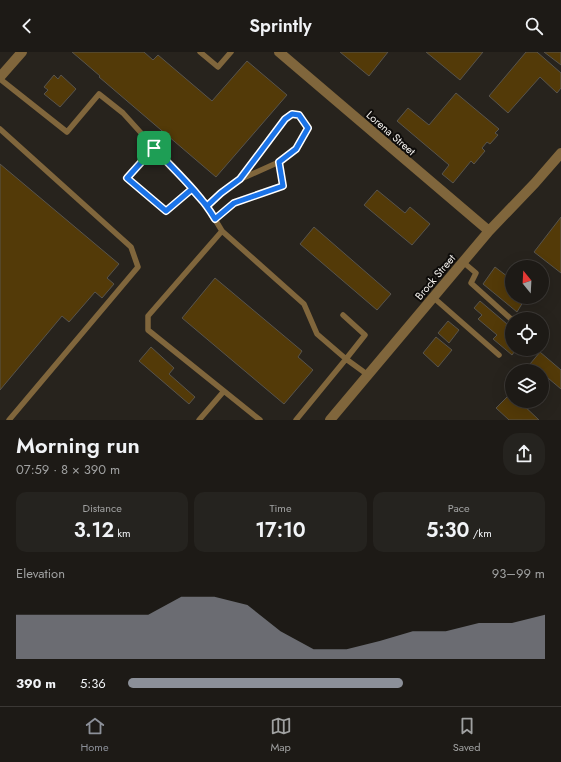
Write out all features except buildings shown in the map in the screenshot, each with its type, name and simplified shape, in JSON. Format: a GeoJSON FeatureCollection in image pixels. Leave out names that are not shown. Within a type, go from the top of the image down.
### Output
{"type":"FeatureCollection","features":[{"type":"Feature","properties":{"kind":"street"},"geometry":{"type":"LineString","coordinates":[[0,78],[22,52]]}},
{"type":"Feature","properties":{"kind":"street","name":"Lorena Street"},"geometry":{"type":"LineString","coordinates":[[279,52],[489,231]]}},
{"type":"Feature","properties":{"kind":"street","name":"Brock Street"},"geometry":{"type":"LineString","coordinates":[[330,420],[489,231],[561,153]]}},
{"type":"Feature","properties":{"kind":"lane"},"geometry":{"type":"LineString","coordinates":[[200,52],[218,67],[230,52]]}},
{"type":"Feature","properties":{"kind":"lane"},"geometry":{"type":"LineString","coordinates":[[0,78],[66,132],[99,94],[123,113],[207,206],[222,231],[304,304],[317,334],[346,359],[368,375]]}},
{"type":"Feature","properties":{"kind":"lane"},"geometry":{"type":"LineString","coordinates":[[207,206],[240,179],[279,162],[296,149],[308,128],[299,115],[292,114],[285,119],[240,179]]}},
{"type":"Feature","properties":{"kind":"lane"},"geometry":{"type":"LineString","coordinates":[[0,130],[131,247],[138,267],[9,420]]}},
{"type":"Feature","properties":{"kind":"lane"},"geometry":{"type":"LineString","coordinates":[[154,148],[127,178],[166,211],[192,189]]}},
{"type":"Feature","properties":{"kind":"lane"},"geometry":{"type":"LineString","coordinates":[[215,219],[234,203],[283,186],[279,162]]}},
{"type":"Feature","properties":{"kind":"lane"},"geometry":{"type":"LineString","coordinates":[[222,231],[148,316],[148,330],[257,419]]}},
{"type":"Feature","properties":{"kind":"lane"},"geometry":{"type":"LineString","coordinates":[[463,262],[476,273],[471,283],[505,314]]}},
{"type":"Feature","properties":{"kind":"lane"},"geometry":{"type":"LineString","coordinates":[[434,298],[499,355]]}},
{"type":"Feature","properties":{"kind":"lane"},"geometry":{"type":"LineString","coordinates":[[296,420],[365,335],[343,315]]}},
{"type":"Feature","properties":{"kind":"lane"},"geometry":{"type":"LineString","coordinates":[[199,420],[224,391]]}},
{"type":"Feature","properties":{"kind":"route"},"geometry":{"type":"LineString","coordinates":[[154,148],[127,178],[166,211],[192,189],[207,206],[240,179],[285,119],[292,114],[299,115],[308,128],[296,149],[279,162],[283,186],[234,203],[215,219],[207,206],[192,189],[154,148]]}}]}
